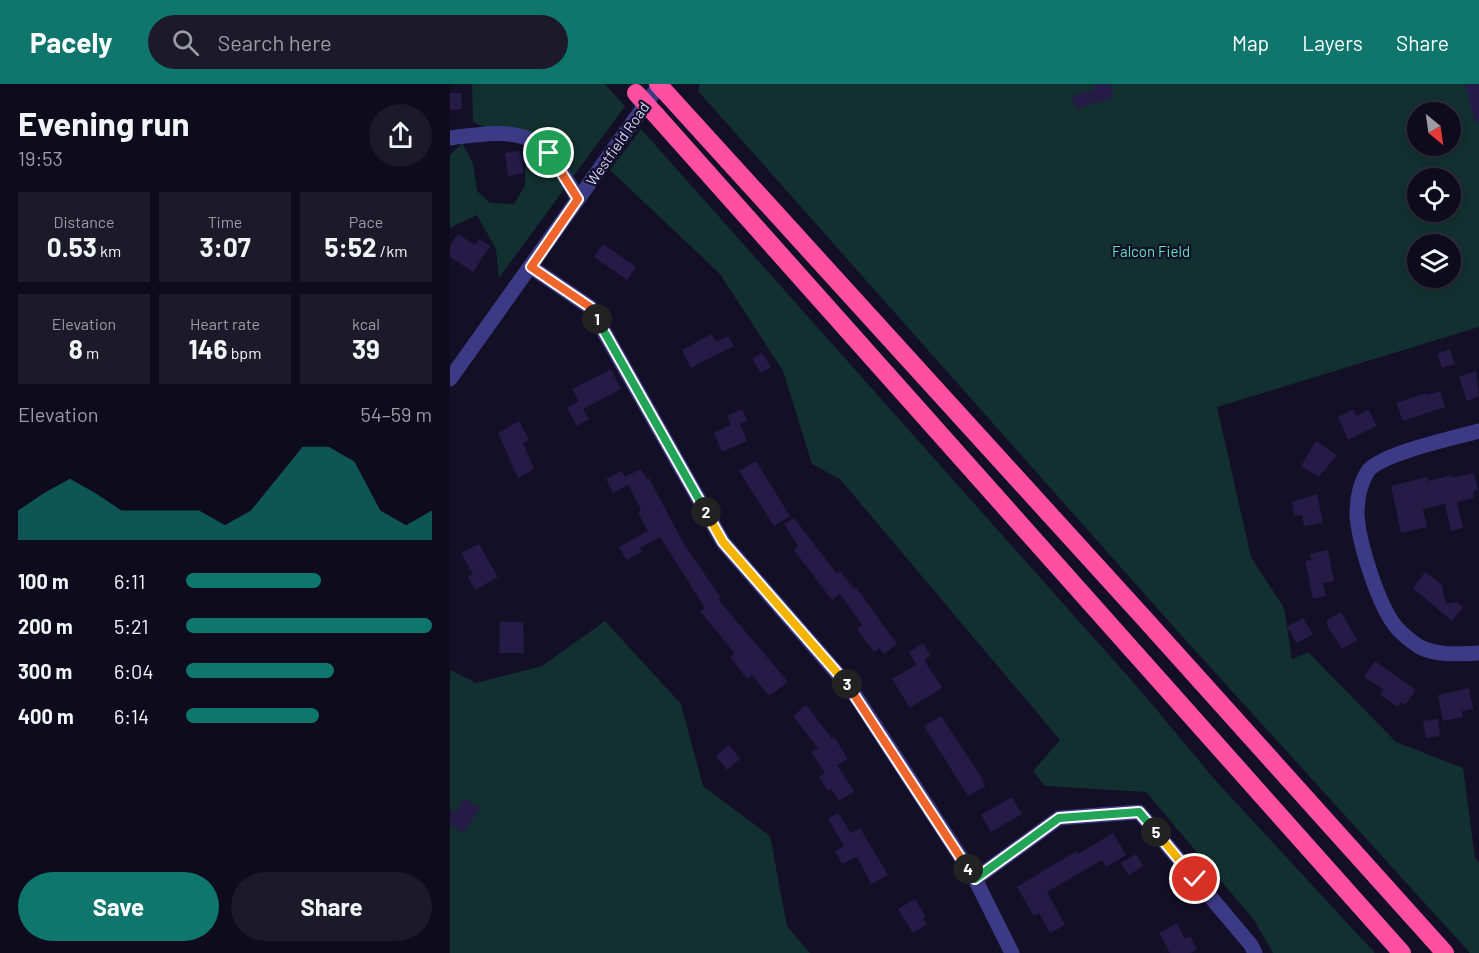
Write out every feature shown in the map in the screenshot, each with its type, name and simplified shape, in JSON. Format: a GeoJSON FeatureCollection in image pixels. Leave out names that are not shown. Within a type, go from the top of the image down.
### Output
{"type":"FeatureCollection","features":[{"type":"Feature","properties":{"kind":"highway"},"geometry":{"type":"LineString","coordinates":[[662,88],[1445,953]]}},
{"type":"Feature","properties":{"kind":"highway"},"geometry":{"type":"LineString","coordinates":[[632,89],[1402,953]]}},
{"type":"Feature","properties":{"kind":"street","name":"Westfield Road"},"geometry":{"type":"LineString","coordinates":[[450,379],[578,199],[662,88]]}},
{"type":"Feature","properties":{"kind":"street"},"geometry":{"type":"LineString","coordinates":[[450,138],[507,133],[531,140],[549,153],[578,199]]}},
{"type":"Feature","properties":{"kind":"street"},"geometry":{"type":"LineString","coordinates":[[531,267],[590,307],[723,542],[851,689],[975,879],[1012,953]]}},
{"type":"Feature","properties":{"kind":"street"},"geometry":{"type":"LineString","coordinates":[[1479,431],[1386,458],[1369,470],[1360,490],[1357,514],[1366,557],[1380,597],[1396,627],[1420,648],[1445,654],[1479,653]]}},
{"type":"Feature","properties":{"kind":"street"},"geometry":{"type":"LineString","coordinates":[[975,879],[1059,818],[1139,812],[1256,953]]}},
{"type":"Feature","properties":{"kind":"green space"},"geometry":{"type":"Polygon","coordinates":[[[472,84],[605,84],[625,106],[499,278],[496,249],[477,215],[450,228],[450,155],[462,143],[473,163],[477,191],[490,203],[514,204],[525,185],[526,146],[473,122],[472,84]]]}},
{"type":"Feature","properties":{"kind":"green space","name":"Falcon Field"},"geometry":{"type":"Polygon","coordinates":[[[700,84],[1479,84],[1479,327],[1217,407],[1251,557],[1284,608],[1292,659],[1308,652],[1396,742],[1463,768],[1475,858],[1479,863],[1479,953],[1470,953],[1180,634],[698,91],[700,84]]]}},
{"type":"Feature","properties":{"kind":"green space"},"geometry":{"type":"Polygon","coordinates":[[[641,129],[1141,691],[1216,781],[1375,953],[1273,953],[1254,920],[1146,792],[1045,786],[1033,771],[1060,740],[840,479],[812,464],[783,371],[720,274],[610,170],[641,129]]]}},
{"type":"Feature","properties":{"kind":"green space"},"geometry":{"type":"Polygon","coordinates":[[[605,621],[681,704],[703,786],[770,836],[787,926],[810,953],[450,953],[450,670],[476,683],[542,666],[605,621]]]}},
{"type":"Feature","properties":{"kind":"building"},"geometry":{"type":"Polygon","coordinates":[[[1094,84],[1110,84],[1114,97],[1076,109],[1072,96],[1096,89],[1094,84]]]}},
{"type":"Feature","properties":{"kind":"building"},"geometry":{"type":"Polygon","coordinates":[[[1465,84],[1479,84],[1479,122],[1475,122],[1465,84]]]}},
{"type":"Feature","properties":{"kind":"building"},"geometry":{"type":"Polygon","coordinates":[[[450,93],[461,93],[462,109],[450,110],[450,93]]]}},
{"type":"Feature","properties":{"kind":"building"},"geometry":{"type":"Polygon","coordinates":[[[520,151],[524,173],[508,176],[505,153],[520,151]]]}},
{"type":"Feature","properties":{"kind":"building"},"geometry":{"type":"Polygon","coordinates":[[[458,234],[475,245],[479,239],[490,246],[473,272],[450,257],[450,245],[458,234]]]}},
{"type":"Feature","properties":{"kind":"building"},"geometry":{"type":"Polygon","coordinates":[[[603,244],[636,267],[627,280],[594,257],[603,244]]]}},
{"type":"Feature","properties":{"kind":"building"},"geometry":{"type":"Polygon","coordinates":[[[712,334],[716,342],[728,336],[734,346],[691,368],[682,350],[712,334]]]}},
{"type":"Feature","properties":{"kind":"building"},"geometry":{"type":"Polygon","coordinates":[[[1450,349],[1455,364],[1442,368],[1437,354],[1450,349]]]}},
{"type":"Feature","properties":{"kind":"building"},"geometry":{"type":"Polygon","coordinates":[[[762,353],[771,367],[761,373],[752,359],[762,353]]]}},
{"type":"Feature","properties":{"kind":"building"},"geometry":{"type":"Polygon","coordinates":[[[611,369],[621,389],[583,409],[589,419],[577,426],[567,408],[579,401],[572,389],[611,369]]]}},
{"type":"Feature","properties":{"kind":"building"},"geometry":{"type":"Polygon","coordinates":[[[1476,371],[1479,396],[1467,401],[1459,377],[1476,371]]]}},
{"type":"Feature","properties":{"kind":"building"},"geometry":{"type":"Polygon","coordinates":[[[1440,391],[1445,407],[1403,421],[1396,403],[1440,391]]]}},
{"type":"Feature","properties":{"kind":"building"},"geometry":{"type":"Polygon","coordinates":[[[742,409],[747,421],[740,424],[747,441],[722,452],[714,433],[731,425],[727,416],[742,409]]]}},
{"type":"Feature","properties":{"kind":"building"},"geometry":{"type":"Polygon","coordinates":[[[1353,409],[1356,416],[1369,410],[1377,426],[1348,440],[1338,417],[1353,409]]]}},
{"type":"Feature","properties":{"kind":"building"},"geometry":{"type":"Polygon","coordinates":[[[519,421],[529,440],[523,443],[534,469],[518,478],[498,433],[519,421]]]}},
{"type":"Feature","properties":{"kind":"building"},"geometry":{"type":"Polygon","coordinates":[[[1316,441],[1337,455],[1319,477],[1301,466],[1316,441]]]}},
{"type":"Feature","properties":{"kind":"building"},"geometry":{"type":"Polygon","coordinates":[[[756,461],[790,516],[774,526],[739,471],[756,461]]]}},
{"type":"Feature","properties":{"kind":"building"},"geometry":{"type":"Polygon","coordinates":[[[641,469],[647,479],[649,478],[684,544],[721,598],[718,599],[788,682],[769,696],[752,675],[747,679],[730,657],[735,654],[700,611],[705,608],[660,537],[640,548],[642,552],[627,560],[619,547],[648,531],[638,512],[641,510],[628,485],[613,493],[606,479],[621,471],[625,477],[641,469]]]}},
{"type":"Feature","properties":{"kind":"building"},"geometry":{"type":"Polygon","coordinates":[[[1474,473],[1478,490],[1473,491],[1474,498],[1457,502],[1463,528],[1451,531],[1445,504],[1423,509],[1427,527],[1401,533],[1391,486],[1427,477],[1428,481],[1474,473]]]}},
{"type":"Feature","properties":{"kind":"building"},"geometry":{"type":"Polygon","coordinates":[[[1317,494],[1323,523],[1304,526],[1302,515],[1294,516],[1292,502],[1317,494]]]}},
{"type":"Feature","properties":{"kind":"building"},"geometry":{"type":"Polygon","coordinates":[[[794,518],[837,574],[840,571],[854,589],[856,587],[897,644],[884,654],[879,648],[874,652],[857,629],[862,625],[840,594],[832,600],[794,550],[798,546],[784,524],[794,518]]]}},
{"type":"Feature","properties":{"kind":"building"},"geometry":{"type":"Polygon","coordinates":[[[479,544],[498,577],[475,590],[468,577],[473,574],[461,553],[479,544]]]}},
{"type":"Feature","properties":{"kind":"building"},"geometry":{"type":"Polygon","coordinates":[[[1328,550],[1334,581],[1323,583],[1326,596],[1313,599],[1305,561],[1311,560],[1310,554],[1328,550]]]}},
{"type":"Feature","properties":{"kind":"building"},"geometry":{"type":"Polygon","coordinates":[[[1425,572],[1442,585],[1446,604],[1457,602],[1463,607],[1452,621],[1413,588],[1425,572]]]}},
{"type":"Feature","properties":{"kind":"building"},"geometry":{"type":"Polygon","coordinates":[[[1341,612],[1357,640],[1342,649],[1327,625],[1327,620],[1341,612]]]}},
{"type":"Feature","properties":{"kind":"building"},"geometry":{"type":"Polygon","coordinates":[[[1303,618],[1313,634],[1297,643],[1287,627],[1303,618]]]}},
{"type":"Feature","properties":{"kind":"building"},"geometry":{"type":"Polygon","coordinates":[[[500,622],[523,622],[524,653],[499,653],[500,622]]]}},
{"type":"Feature","properties":{"kind":"building"},"geometry":{"type":"Polygon","coordinates":[[[923,643],[931,656],[924,660],[942,688],[910,708],[892,679],[919,663],[916,664],[909,652],[923,643]]]}},
{"type":"Feature","properties":{"kind":"building"},"geometry":{"type":"Polygon","coordinates":[[[1375,661],[1416,690],[1405,705],[1401,702],[1398,707],[1380,695],[1384,690],[1364,677],[1375,661]]]}},
{"type":"Feature","properties":{"kind":"building"},"geometry":{"type":"Polygon","coordinates":[[[1469,688],[1473,709],[1462,711],[1463,717],[1443,721],[1438,695],[1469,688]]]}},
{"type":"Feature","properties":{"kind":"building"},"geometry":{"type":"Polygon","coordinates":[[[806,705],[832,739],[834,737],[848,759],[837,765],[854,791],[839,801],[831,789],[828,791],[819,777],[825,773],[811,752],[818,748],[793,716],[806,705]]]}},
{"type":"Feature","properties":{"kind":"building"},"geometry":{"type":"Polygon","coordinates":[[[941,716],[985,786],[968,796],[924,726],[941,716]]]}},
{"type":"Feature","properties":{"kind":"building"},"geometry":{"type":"Polygon","coordinates":[[[1438,719],[1440,736],[1426,738],[1423,721],[1438,719]]]}},
{"type":"Feature","properties":{"kind":"building"},"geometry":{"type":"Polygon","coordinates":[[[729,745],[740,759],[727,770],[716,756],[729,745]]]}},
{"type":"Feature","properties":{"kind":"building"},"geometry":{"type":"Polygon","coordinates":[[[1012,797],[1022,814],[991,832],[981,815],[1012,797]]]}},
{"type":"Feature","properties":{"kind":"building"},"geometry":{"type":"Polygon","coordinates":[[[464,798],[480,808],[464,833],[450,825],[450,809],[456,813],[464,798]]]}},
{"type":"Feature","properties":{"kind":"building"},"geometry":{"type":"Polygon","coordinates":[[[838,813],[851,833],[860,828],[888,875],[871,884],[857,857],[842,864],[835,851],[844,846],[828,819],[838,813]]]}},
{"type":"Feature","properties":{"kind":"building"},"geometry":{"type":"Polygon","coordinates":[[[1113,833],[1126,855],[1106,867],[1102,860],[1047,892],[1065,925],[1050,933],[1039,913],[1034,916],[1017,887],[1076,851],[1078,854],[1113,833]]]}},
{"type":"Feature","properties":{"kind":"building"},"geometry":{"type":"Polygon","coordinates":[[[1136,854],[1143,866],[1129,875],[1121,863],[1136,854]]]}},
{"type":"Feature","properties":{"kind":"building"},"geometry":{"type":"Polygon","coordinates":[[[915,899],[926,916],[923,918],[927,924],[913,933],[898,909],[915,899]]]}},
{"type":"Feature","properties":{"kind":"building"},"geometry":{"type":"Polygon","coordinates":[[[1177,923],[1185,939],[1190,936],[1197,949],[1191,953],[1170,953],[1159,933],[1177,923]]]}},
{"type":"Feature","properties":{"kind":"route"},"geometry":{"type":"LineString","coordinates":[[549,153],[578,199],[531,267],[590,307],[723,542],[851,689],[975,879],[1059,818],[1139,812],[1195,879]]}}]}
